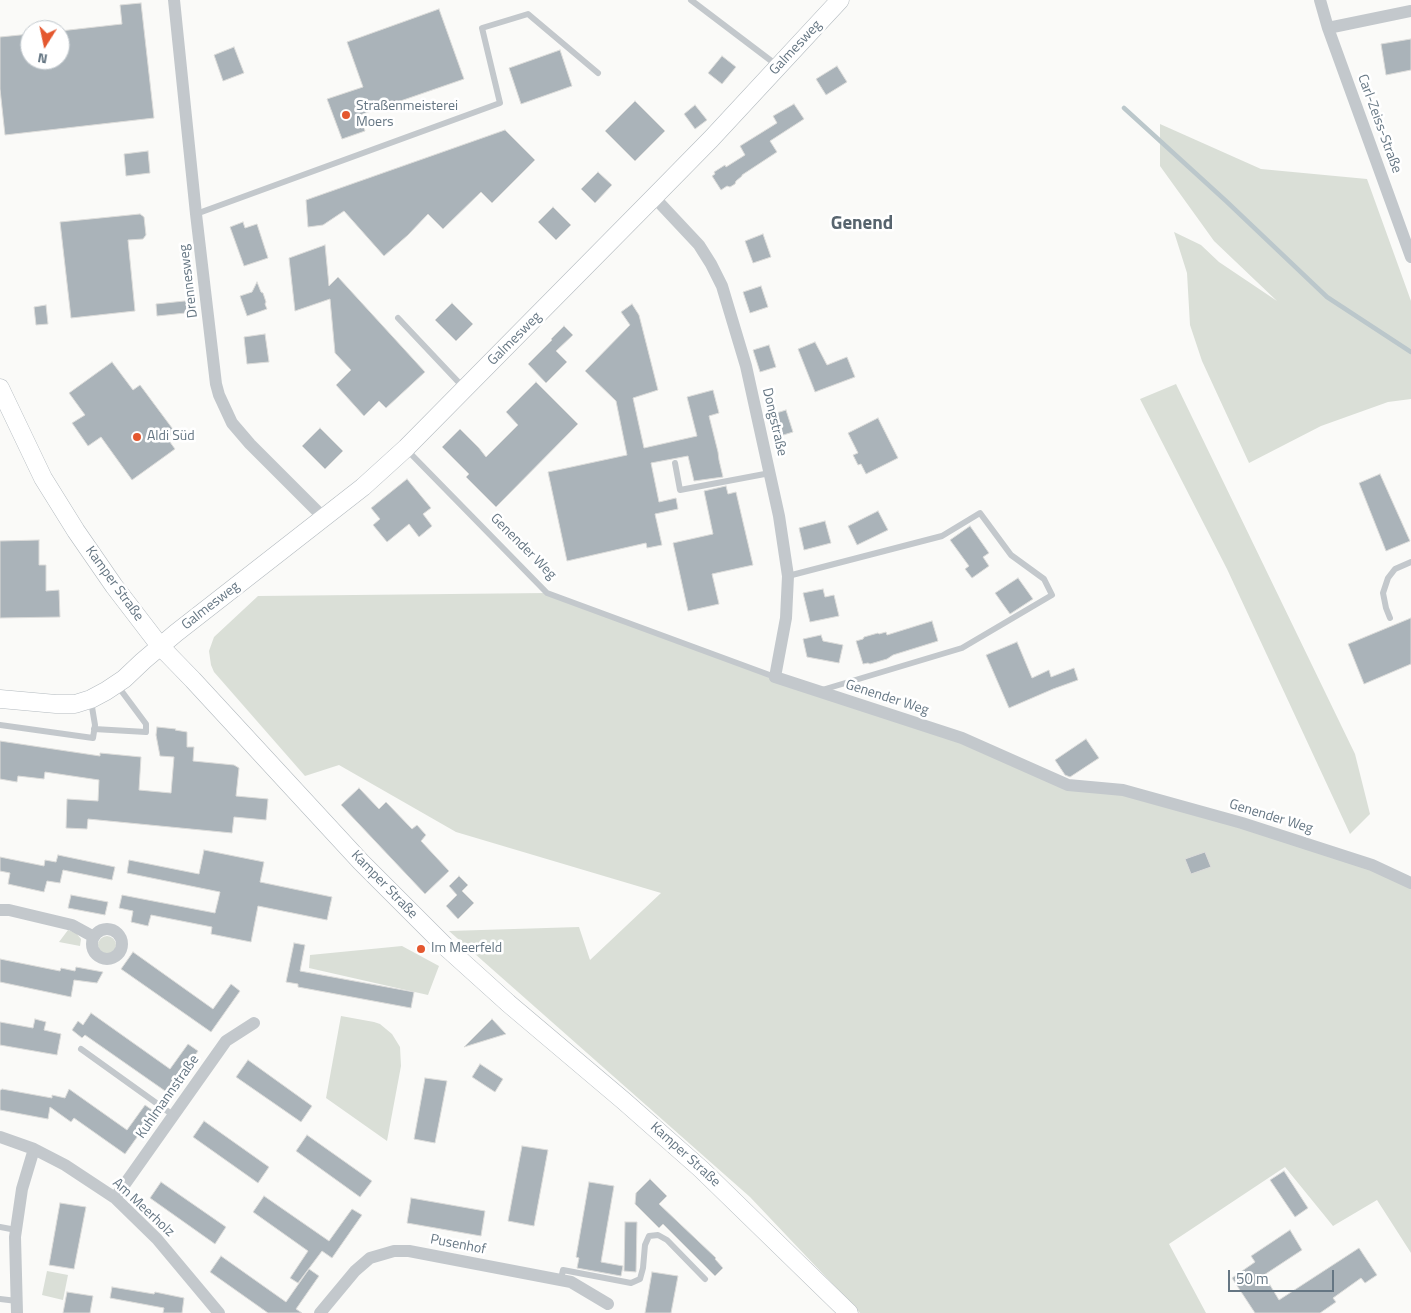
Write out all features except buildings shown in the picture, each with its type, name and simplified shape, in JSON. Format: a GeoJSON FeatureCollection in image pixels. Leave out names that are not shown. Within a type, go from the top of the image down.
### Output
{"type":"FeatureCollection","features":[{"type":"Feature","properties":{"kind":"main road","name":"Galmesweg"},"geometry":{"type":"LineString","coordinates":[[160,646],[363,487],[406,448],[654,197],[779,67],[840,0]]}},
{"type":"Feature","properties":{"kind":"main road","name":"Kamper Straße"},"geometry":{"type":"LineString","coordinates":[[0,388],[43,478],[76,531],[114,586],[160,646],[361,862],[437,938],[508,1003],[701,1169],[849,1313]]}},
{"type":"Feature","properties":{"kind":"main road"},"geometry":{"type":"LineString","coordinates":[[0,699],[62,705],[75,704],[90,699],[117,684],[160,646]]}},
{"type":"Feature","properties":{"kind":"street","name":"Drennesweg"},"geometry":{"type":"LineString","coordinates":[[174,0],[216,384],[222,404],[232,423],[250,444],[324,518]]}},
{"type":"Feature","properties":{"kind":"street","name":"Carl-Zeiss-Straße"},"geometry":{"type":"LineString","coordinates":[[1320,0],[1328,28],[1411,257]]}},
{"type":"Feature","properties":{"kind":"street"},"geometry":{"type":"LineString","coordinates":[[1328,28],[1411,11]]}},
{"type":"Feature","properties":{"kind":"street","name":"Dongstraße"},"geometry":{"type":"LineString","coordinates":[[654,197],[699,245],[711,264],[722,286],[746,366],[770,473],[788,576],[786,618],[775,677]]}},
{"type":"Feature","properties":{"kind":"street","name":"Genender Weg"},"geometry":{"type":"LineString","coordinates":[[775,677],[962,738],[1068,786],[1123,790],[1242,823],[1372,865],[1411,883]]}},
{"type":"Feature","properties":{"kind":"street"},"geometry":{"type":"LineString","coordinates":[[0,910],[9,910],[72,925],[94,937]]}},
{"type":"Feature","properties":{"kind":"street","name":"Kuhlmannstraße"},"geometry":{"type":"LineString","coordinates":[[115,1198],[226,1041],[254,1023]]}},
{"type":"Feature","properties":{"kind":"street","name":"Am Meerholz"},"geometry":{"type":"LineString","coordinates":[[0,1137],[34,1149],[65,1165],[115,1198],[158,1239],[219,1313]]}},
{"type":"Feature","properties":{"kind":"street"},"geometry":{"type":"LineString","coordinates":[[17,1307],[16,1230],[22,1189],[34,1149]]}},
{"type":"Feature","properties":{"kind":"street","name":"Pusenhof"},"geometry":{"type":"LineString","coordinates":[[320,1313],[355,1271],[370,1258],[394,1251],[409,1251],[571,1282],[608,1304]]}},
{"type":"Feature","properties":{"kind":"lane"},"geometry":{"type":"LineString","coordinates":[[691,0],[779,67]]}},
{"type":"Feature","properties":{"kind":"lane"},"geometry":{"type":"LineString","coordinates":[[196,214],[500,103],[482,28],[528,14],[598,73]]}},
{"type":"Feature","properties":{"kind":"lane"},"geometry":{"type":"LineString","coordinates":[[398,318],[465,389]]}},
{"type":"Feature","properties":{"kind":"lane","name":"Genender Weg"},"geometry":{"type":"LineString","coordinates":[[406,448],[547,593],[775,677]]}},
{"type":"Feature","properties":{"kind":"lane"},"geometry":{"type":"LineString","coordinates":[[675,463],[680,490],[770,473]]}},
{"type":"Feature","properties":{"kind":"lane"},"geometry":{"type":"LineString","coordinates":[[788,576],[942,536],[980,512],[1011,555],[1044,579],[1052,596],[962,648],[818,692]]}},
{"type":"Feature","properties":{"kind":"lane"},"geometry":{"type":"LineString","coordinates":[[1390,618],[1386,608],[1384,593],[1388,578],[1395,570],[1411,562]]}},
{"type":"Feature","properties":{"kind":"lane"},"geometry":{"type":"LineString","coordinates":[[94,729],[146,732],[146,724],[117,684]]}},
{"type":"Feature","properties":{"kind":"lane"},"geometry":{"type":"LineString","coordinates":[[0,725],[93,738],[95,725],[90,699]]}},
{"type":"Feature","properties":{"kind":"lane"},"geometry":{"type":"LineString","coordinates":[[81,1049],[173,1115]]}},
{"type":"Feature","properties":{"kind":"lane"},"geometry":{"type":"LineString","coordinates":[[0,1227],[16,1230]]}},
{"type":"Feature","properties":{"kind":"lane"},"geometry":{"type":"LineString","coordinates":[[561,1280],[563,1270],[631,1283],[640,1279],[645,1244],[649,1236],[658,1236],[667,1240],[705,1279]]}},
{"type":"Feature","properties":{"kind":"lane"},"geometry":{"type":"LineString","coordinates":[[0,1299],[17,1307]]}},
{"type":"Feature","properties":{"kind":"shaded area"},"geometry":{"type":"Polygon","coordinates":[[[1160,124],[1261,169],[1367,179],[1411,301],[1411,399],[1388,402],[1321,426],[1249,463],[1202,361],[1190,325],[1187,273],[1174,232],[1201,245],[1219,262],[1277,301],[1214,241],[1160,166],[1160,124]]]}},
{"type":"Feature","properties":{"kind":"shaded area"},"geometry":{"type":"Polygon","coordinates":[[[1176,384],[1355,754],[1370,814],[1350,834],[1227,569],[1140,399],[1176,384]]]}},
{"type":"Feature","properties":{"kind":"shaded area"},"geometry":{"type":"Polygon","coordinates":[[[547,593],[818,692],[962,738],[1068,785],[1123,790],[1411,883],[1411,1253],[1377,1200],[1333,1226],[1285,1167],[1169,1244],[1206,1313],[860,1313],[750,1197],[449,931],[579,927],[590,960],[661,893],[456,832],[339,765],[305,776],[214,672],[211,665],[209,651],[214,637],[258,596],[547,593]]]}},
{"type":"Feature","properties":{"kind":"shaded area"},"geometry":{"type":"Polygon","coordinates":[[[68,930],[76,933],[81,939],[80,946],[59,942],[68,930]]]}},
{"type":"Feature","properties":{"kind":"shaded area"},"geometry":{"type":"Polygon","coordinates":[[[107,936],[115,941],[116,945],[111,953],[107,954],[99,949],[98,945],[103,937],[107,936]]]}},
{"type":"Feature","properties":{"kind":"shaded area"},"geometry":{"type":"Polygon","coordinates":[[[402,946],[439,966],[428,995],[309,968],[310,955],[402,946]]]}},
{"type":"Feature","properties":{"kind":"shaded area"},"geometry":{"type":"Polygon","coordinates":[[[341,1016],[380,1024],[392,1034],[400,1047],[401,1066],[387,1141],[326,1098],[341,1016]]]}},
{"type":"Feature","properties":{"kind":"shaded area"},"geometry":{"type":"Polygon","coordinates":[[[47,1271],[68,1275],[63,1300],[42,1295],[47,1271]]]}},
{"type":"Feature","properties":{"kind":"waterway"},"geometry":{"type":"LineString","coordinates":[[1124,108],[1327,297],[1411,352]]}},
{"type":"Feature","properties":{"kind":"place","name":"Straßenmeisterei Moers"},"geometry":{"type":"Point","coordinates":[346,115]}},
{"type":"Feature","properties":{"kind":"place","name":"Aldi Süd"},"geometry":{"type":"Point","coordinates":[137,437]}},
{"type":"Feature","properties":{"kind":"place","name":"Im Meerfeld"},"geometry":{"type":"Point","coordinates":[421,949]}},
{"type":"Feature","properties":{"kind":"district","name":"Genend"},"geometry":{"type":"Point","coordinates":[862,224]}}]}
